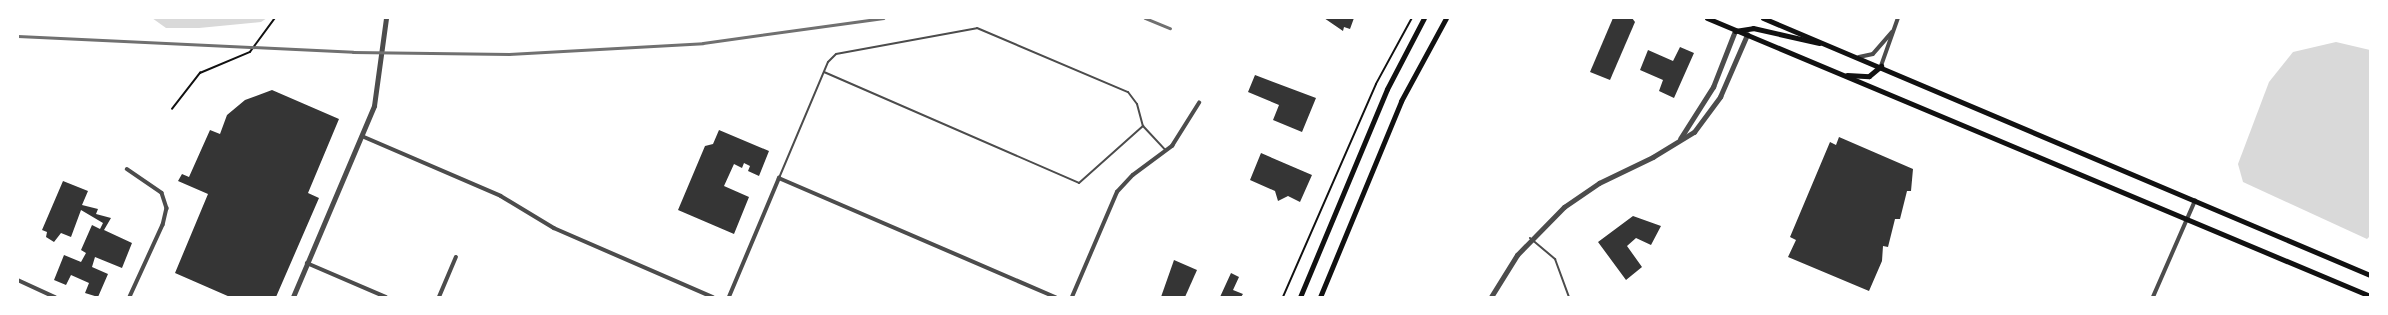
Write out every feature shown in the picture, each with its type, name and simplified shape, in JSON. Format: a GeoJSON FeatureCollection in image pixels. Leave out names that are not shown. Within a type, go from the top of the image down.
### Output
{"type":"FeatureCollection","features":[{"type":"Feature","properties":{"kind":"main road"},"geometry":{"type":"LineString","coordinates":[[1300,297],[1387,89],[1424,18]]}},
{"type":"Feature","properties":{"kind":"main road"},"geometry":{"type":"LineString","coordinates":[[1320,297],[1402,101],[1446,18]]}},
{"type":"Feature","properties":{"kind":"main road"},"geometry":{"type":"LineString","coordinates":[[1707,18],[1735,31],[2188,218],[2370,296]]}},
{"type":"Feature","properties":{"kind":"main road"},"geometry":{"type":"LineString","coordinates":[[1763,18],[1881,66],[2370,275]]}},
{"type":"Feature","properties":{"kind":"main road"},"geometry":{"type":"LineString","coordinates":[[1735,31],[1753,28],[1804,42],[1828,44]]}},
{"type":"Feature","properties":{"kind":"main road"},"geometry":{"type":"LineString","coordinates":[[1840,74],[1869,76],[1881,66]]}},
{"type":"Feature","properties":{"kind":"street"},"geometry":{"type":"LineString","coordinates":[[293,297],[362,136],[379,88],[386,18]]}},
{"type":"Feature","properties":{"kind":"street"},"geometry":{"type":"LineString","coordinates":[[1881,66],[1898,18]]}},
{"type":"Feature","properties":{"kind":"street"},"geometry":{"type":"LineString","coordinates":[[1680,139],[1712,87],[1735,31]]}},
{"type":"Feature","properties":{"kind":"street"},"geometry":{"type":"LineString","coordinates":[[1859,57],[1872,54],[1893,31]]}},
{"type":"Feature","properties":{"kind":"street"},"geometry":{"type":"LineString","coordinates":[[1490,297],[1530,238],[1580,195],[1694,132],[1711,111],[1747,35]]}},
{"type":"Feature","properties":{"kind":"street"},"geometry":{"type":"LineString","coordinates":[[1072,297],[1117,192],[1133,175],[1166,151],[1187,126],[1199,103]]}},
{"type":"Feature","properties":{"kind":"street"},"geometry":{"type":"LineString","coordinates":[[362,136],[501,196],[554,228],[713,297]]}},
{"type":"Feature","properties":{"kind":"street"},"geometry":{"type":"LineString","coordinates":[[126,169],[162,193],[167,208],[163,225],[130,297]]}},
{"type":"Feature","properties":{"kind":"street"},"geometry":{"type":"LineString","coordinates":[[729,297],[779,178],[1055,297]]}},
{"type":"Feature","properties":{"kind":"street"},"geometry":{"type":"LineString","coordinates":[[2153,297],[2195,201]]}},
{"type":"Feature","properties":{"kind":"street"},"geometry":{"type":"LineString","coordinates":[[439,297],[456,257]]}},
{"type":"Feature","properties":{"kind":"street"},"geometry":{"type":"LineString","coordinates":[[307,263],[386,297]]}},
{"type":"Feature","properties":{"kind":"street"},"geometry":{"type":"LineString","coordinates":[[18,286],[20,281],[55,297]]}},
{"type":"Feature","properties":{"kind":"lane"},"geometry":{"type":"LineString","coordinates":[[779,178],[824,72],[838,53],[979,28],[1128,92],[1137,104],[1143,126],[1166,151]]}},
{"type":"Feature","properties":{"kind":"lane"},"geometry":{"type":"LineString","coordinates":[[824,72],[1079,183],[1143,126]]}},
{"type":"Feature","properties":{"kind":"lane"},"geometry":{"type":"LineString","coordinates":[[1530,238],[1555,259],[1569,297]]}},
{"type":"Feature","properties":{"kind":"path"},"geometry":{"type":"LineString","coordinates":[[172,109],[200,73],[237,61],[250,52],[275,18]]}},
{"type":"Feature","properties":{"kind":"path"},"geometry":{"type":"LineString","coordinates":[[1283,297],[1376,84],[1412,18]]}},
{"type":"Feature","properties":{"kind":"shaded area"},"geometry":{"type":"Polygon","coordinates":[[[152,18],[267,18],[261,22],[199,28],[166,28],[152,18]]]}},
{"type":"Feature","properties":{"kind":"shaded area"},"geometry":{"type":"Polygon","coordinates":[[[2336,42],[2370,50],[2370,236],[2367,239],[2243,182],[2238,164],[2269,82],[2293,52],[2336,42]]]}},
{"type":"Feature","properties":{"kind":"building"},"geometry":{"type":"Polygon","coordinates":[[[1324,18],[1354,18],[1350,29],[1344,27],[1343,31],[1324,18]]]}},
{"type":"Feature","properties":{"kind":"building"},"geometry":{"type":"Polygon","coordinates":[[[1613,18],[1632,18],[1635,22],[1610,80],[1590,72],[1613,18]]]}},
{"type":"Feature","properties":{"kind":"building"},"geometry":{"type":"Polygon","coordinates":[[[1680,47],[1694,53],[1674,98],[1659,91],[1663,80],[1640,70],[1648,50],[1673,61],[1680,47]]]}},
{"type":"Feature","properties":{"kind":"building"},"geometry":{"type":"Polygon","coordinates":[[[1255,75],[1316,98],[1302,132],[1273,120],[1279,105],[1248,92],[1255,75]]]}},
{"type":"Feature","properties":{"kind":"building"},"geometry":{"type":"Polygon","coordinates":[[[272,90],[339,119],[308,193],[319,198],[276,297],[230,297],[175,273],[208,194],[178,181],[182,174],[189,177],[210,130],[220,134],[227,115],[245,100],[272,90]]]}},
{"type":"Feature","properties":{"kind":"building"},"geometry":{"type":"Polygon","coordinates":[[[719,130],[769,151],[759,176],[748,171],[750,166],[744,163],[742,168],[734,164],[724,186],[749,197],[734,234],[678,210],[705,146],[713,144],[719,130]]]}},
{"type":"Feature","properties":{"kind":"building"},"geometry":{"type":"Polygon","coordinates":[[[1839,137],[1913,169],[1911,191],[1907,191],[1900,219],[1895,219],[1888,247],[1883,246],[1882,261],[1869,291],[1788,257],[1796,240],[1790,237],[1830,142],[1836,145],[1839,137]]]}},
{"type":"Feature","properties":{"kind":"building"},"geometry":{"type":"Polygon","coordinates":[[[1261,153],[1312,175],[1300,202],[1288,196],[1278,201],[1275,191],[1250,180],[1261,153]]]}},
{"type":"Feature","properties":{"kind":"building"},"geometry":{"type":"Polygon","coordinates":[[[63,181],[88,191],[82,205],[98,209],[96,214],[111,218],[104,230],[132,243],[122,268],[95,257],[92,267],[108,274],[98,297],[85,293],[89,283],[71,275],[66,285],[54,280],[64,255],[81,262],[86,253],[81,250],[92,225],[100,229],[103,223],[81,210],[71,237],[61,233],[54,242],[46,237],[47,232],[42,230],[63,181]]]}},
{"type":"Feature","properties":{"kind":"building"},"geometry":{"type":"Polygon","coordinates":[[[1633,216],[1661,226],[1651,245],[1636,238],[1627,246],[1642,267],[1626,280],[1598,242],[1633,216]]]}},
{"type":"Feature","properties":{"kind":"building"},"geometry":{"type":"Polygon","coordinates":[[[1174,260],[1197,270],[1185,297],[1161,297],[1174,260]]]}},
{"type":"Feature","properties":{"kind":"building"},"geometry":{"type":"Polygon","coordinates":[[[1231,273],[1239,277],[1233,290],[1243,294],[1241,297],[1220,297],[1231,273]]]}},
{"type":"Feature","properties":{"kind":"railway"},"geometry":{"type":"LineString","coordinates":[[18,36],[353,52],[509,54],[703,43],[883,18]]}},
{"type":"Feature","properties":{"kind":"railway"},"geometry":{"type":"LineString","coordinates":[[1145,18],[1170,28]]}}]}
